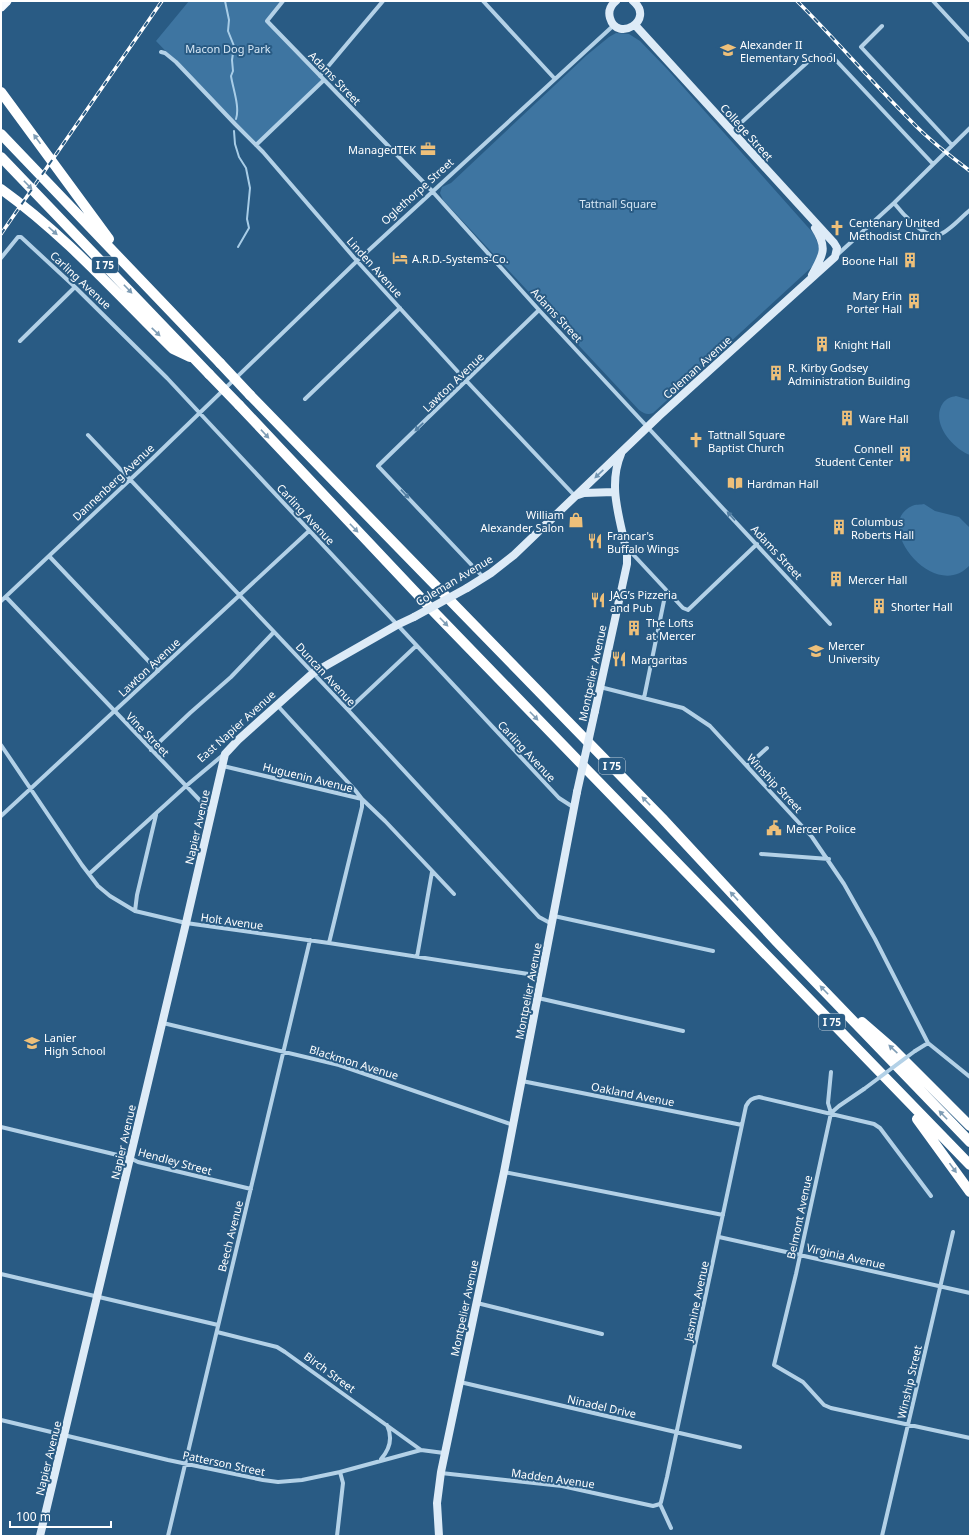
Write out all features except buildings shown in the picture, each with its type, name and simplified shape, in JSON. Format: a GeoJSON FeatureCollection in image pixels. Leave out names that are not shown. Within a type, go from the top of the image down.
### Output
{"type":"FeatureCollection","features":[{"type":"Feature","properties":{"kind":"highway"},"geometry":{"type":"LineString","coordinates":[[1,88],[11,104]]}},
{"type":"Feature","properties":{"kind":"highway"},"geometry":{"type":"LineString","coordinates":[[1,92],[125,262]]}},
{"type":"Feature","properties":{"kind":"highway","name":"I 75"},"geometry":{"type":"LineString","coordinates":[[1,134],[125,262],[220,364],[662,818],[777,942],[970,1142]]}},
{"type":"Feature","properties":{"kind":"highway","name":"I 75"},"geometry":{"type":"LineString","coordinates":[[1,157],[239,405],[436,614],[970,1165]]}},
{"type":"Feature","properties":{"kind":"highway"},"geometry":{"type":"LineString","coordinates":[[1,189],[22,204],[66,242],[173,349],[197,361]]}},
{"type":"Feature","properties":{"kind":"highway"},"geometry":{"type":"LineString","coordinates":[[840,1006],[867,1026],[892,1048],[970,1126]]}},
{"type":"Feature","properties":{"kind":"highway"},"geometry":{"type":"LineString","coordinates":[[888,1080],[970,1192]]}},
{"type":"Feature","properties":{"kind":"main road"},"geometry":{"type":"LineString","coordinates":[[1,7],[7,1]]}},
{"type":"Feature","properties":{"kind":"street","name":"Adams Street"},"geometry":{"type":"LineString","coordinates":[[283,1],[267,21],[432,191],[539,310],[830,624]]}},
{"type":"Feature","properties":{"kind":"street"},"geometry":{"type":"LineString","coordinates":[[320,76],[382,1]]}},
{"type":"Feature","properties":{"kind":"street"},"geometry":{"type":"LineString","coordinates":[[483,1],[555,79]]}},
{"type":"Feature","properties":{"kind":"street"},"geometry":{"type":"LineString","coordinates":[[615,1],[611,8],[610,15],[614,25],[623,29],[634,25],[640,16],[636,2]]}},
{"type":"Feature","properties":{"kind":"street"},"geometry":{"type":"LineString","coordinates":[[933,1],[970,41]]}},
{"type":"Feature","properties":{"kind":"street","name":"Oglethorpe Street"},"geometry":{"type":"LineString","coordinates":[[237,375],[432,191],[614,25]]}},
{"type":"Feature","properties":{"kind":"street","name":"College Street"},"geometry":{"type":"LineString","coordinates":[[634,25],[834,243],[836,248],[835,256]]}},
{"type":"Feature","properties":{"kind":"street"},"geometry":{"type":"LineString","coordinates":[[882,26],[860,48],[952,145]]}},
{"type":"Feature","properties":{"kind":"street","name":"Linden Avenue"},"geometry":{"type":"LineString","coordinates":[[161,52],[165,53],[176,62],[256,146],[357,261],[575,496]]}},
{"type":"Feature","properties":{"kind":"street"},"geometry":{"type":"LineString","coordinates":[[831,55],[933,164]]}},
{"type":"Feature","properties":{"kind":"street"},"geometry":{"type":"LineString","coordinates":[[732,131],[811,59]]}},
{"type":"Feature","properties":{"kind":"street"},"geometry":{"type":"LineString","coordinates":[[256,146],[324,80]]}},
{"type":"Feature","properties":{"kind":"street"},"geometry":{"type":"LineString","coordinates":[[835,256],[894,203],[970,128]]}},
{"type":"Feature","properties":{"kind":"street"},"geometry":{"type":"LineString","coordinates":[[894,203],[911,222],[930,235],[934,236],[947,230],[970,210]]}},
{"type":"Feature","properties":{"kind":"street"},"geometry":{"type":"LineString","coordinates":[[807,214],[822,239],[823,244],[822,255],[808,281]]}},
{"type":"Feature","properties":{"kind":"street","name":"Carling Avenue"},"geometry":{"type":"LineString","coordinates":[[1,258],[18,237],[21,237],[75,287],[123,333],[200,413],[559,798],[574,807]]}},
{"type":"Feature","properties":{"kind":"street","name":"Coleman Avenue"},"geometry":{"type":"LineString","coordinates":[[414,617],[467,588],[514,555],[648,426],[835,256]]}},
{"type":"Feature","properties":{"kind":"street"},"geometry":{"type":"LineString","coordinates":[[20,342],[75,287]]}},
{"type":"Feature","properties":{"kind":"street"},"geometry":{"type":"LineString","coordinates":[[305,399],[400,308]]}},
{"type":"Feature","properties":{"kind":"street","name":"Lawton Avenue"},"geometry":{"type":"LineString","coordinates":[[483,578],[378,466],[539,310]]}},
{"type":"Feature","properties":{"kind":"street","name":"Dannenberg Avenue"},"geometry":{"type":"LineString","coordinates":[[1,601],[200,413],[237,375]]}},
{"type":"Feature","properties":{"kind":"street","name":"Duncan Avenue"},"geometry":{"type":"LineString","coordinates":[[88,435],[348,710],[539,917],[713,951]]}},
{"type":"Feature","properties":{"kind":"street","name":"Montpelier Avenue"},"geometry":{"type":"LineString","coordinates":[[439,1536],[437,1504],[444,1453],[504,1172],[553,920],[576,792],[627,564],[627,554],[624,546],[614,492],[615,473],[623,451]]}},
{"type":"Feature","properties":{"kind":"street"},"geometry":{"type":"LineString","coordinates":[[575,496],[584,493],[614,492]]}},
{"type":"Feature","properties":{"kind":"street","name":"Lawton Avenue"},"geometry":{"type":"LineString","coordinates":[[1,816],[309,530]]}},
{"type":"Feature","properties":{"kind":"street"},"geometry":{"type":"LineString","coordinates":[[624,546],[683,608],[688,610],[757,544]]}},
{"type":"Feature","properties":{"kind":"street"},"geometry":{"type":"LineString","coordinates":[[49,556],[158,671]]}},
{"type":"Feature","properties":{"kind":"street"},"geometry":{"type":"LineString","coordinates":[[644,698],[666,591]]}},
{"type":"Feature","properties":{"kind":"street","name":"Vine Street"},"geometry":{"type":"LineString","coordinates":[[6,597],[212,812]]}},
{"type":"Feature","properties":{"kind":"street","name":"East Napier Avenue"},"geometry":{"type":"LineString","coordinates":[[89,874],[186,786],[225,754],[277,704],[313,673],[397,625],[414,617]]}},
{"type":"Feature","properties":{"kind":"street"},"geometry":{"type":"LineString","coordinates":[[151,750],[231,677],[274,632]]}},
{"type":"Feature","properties":{"kind":"street"},"geometry":{"type":"LineString","coordinates":[[348,710],[416,646]]}},
{"type":"Feature","properties":{"kind":"street","name":"Winship Street"},"geometry":{"type":"LineString","coordinates":[[599,687],[683,708],[710,726],[747,766],[812,837],[829,859],[875,939],[928,1043]]}},
{"type":"Feature","properties":{"kind":"street"},"geometry":{"type":"LineString","coordinates":[[277,704],[362,799],[362,807],[329,943]]}},
{"type":"Feature","properties":{"kind":"street","name":"Holt Avenue"},"geometry":{"type":"LineString","coordinates":[[1,745],[98,886],[110,896],[135,910],[186,923],[310,940],[541,976]]}},
{"type":"Feature","properties":{"kind":"street"},"geometry":{"type":"LineString","coordinates":[[747,766],[767,748]]}},
{"type":"Feature","properties":{"kind":"street","name":"Napier Avenue"},"geometry":{"type":"LineString","coordinates":[[40,1536],[225,754]]}},
{"type":"Feature","properties":{"kind":"street","name":"Huguenin Avenue"},"geometry":{"type":"LineString","coordinates":[[222,766],[362,799],[386,821],[454,894]]}},
{"type":"Feature","properties":{"kind":"street"},"geometry":{"type":"LineString","coordinates":[[135,910],[137,895],[156,814]]}},
{"type":"Feature","properties":{"kind":"street"},"geometry":{"type":"LineString","coordinates":[[760,854],[829,859]]}},
{"type":"Feature","properties":{"kind":"street"},"geometry":{"type":"LineString","coordinates":[[417,957],[432,872]]}},
{"type":"Feature","properties":{"kind":"street","name":"Beech Avenue"},"geometry":{"type":"LineString","coordinates":[[168,1536],[310,940]]}},
{"type":"Feature","properties":{"kind":"street"},"geometry":{"type":"LineString","coordinates":[[537,998],[683,1031]]}},
{"type":"Feature","properties":{"kind":"street","name":"Blackmon Avenue"},"geometry":{"type":"LineString","coordinates":[[162,1022],[339,1065],[513,1125]]}},
{"type":"Feature","properties":{"kind":"street"},"geometry":{"type":"LineString","coordinates":[[831,1113],[928,1043],[970,1077]]}},
{"type":"Feature","properties":{"kind":"street","name":"Belmont Avenue"},"geometry":{"type":"LineString","coordinates":[[831,1072],[828,1103],[831,1113],[774,1365],[803,1382],[824,1405],[831,1408],[908,1425]]}},
{"type":"Feature","properties":{"kind":"street","name":"Oakland Avenue"},"geometry":{"type":"LineString","coordinates":[[522,1081],[742,1125]]}},
{"type":"Feature","properties":{"kind":"street","name":"Jasmine Avenue"},"geometry":{"type":"LineString","coordinates":[[660,1504],[677,1432],[748,1102],[759,1097],[831,1113]]}},
{"type":"Feature","properties":{"kind":"street"},"geometry":{"type":"LineString","coordinates":[[831,1113],[877,1125],[931,1196]]}},
{"type":"Feature","properties":{"kind":"street","name":"Hendley Street"},"geometry":{"type":"LineString","coordinates":[[1,1127],[251,1189]]}},
{"type":"Feature","properties":{"kind":"street"},"geometry":{"type":"LineString","coordinates":[[504,1172],[723,1215]]}},
{"type":"Feature","properties":{"kind":"street","name":"Winship Street"},"geometry":{"type":"LineString","coordinates":[[882,1536],[953,1232]]}},
{"type":"Feature","properties":{"kind":"street","name":"Virginia Avenue"},"geometry":{"type":"LineString","coordinates":[[719,1237],[970,1293]]}},
{"type":"Feature","properties":{"kind":"street"},"geometry":{"type":"LineString","coordinates":[[1,1274],[218,1325]]}},
{"type":"Feature","properties":{"kind":"street"},"geometry":{"type":"LineString","coordinates":[[477,1303],[602,1334]]}},
{"type":"Feature","properties":{"kind":"street","name":"Birch Street"},"geometry":{"type":"LineString","coordinates":[[217,1332],[277,1347],[421,1450]]}},
{"type":"Feature","properties":{"kind":"street","name":"Ninadel Drive"},"geometry":{"type":"LineString","coordinates":[[459,1382],[740,1447]]}},
{"type":"Feature","properties":{"kind":"street","name":"Patterson Street"},"geometry":{"type":"LineString","coordinates":[[1,1420],[186,1464],[278,1482],[302,1480],[340,1472],[421,1450],[444,1453]]}},
{"type":"Feature","properties":{"kind":"street"},"geometry":{"type":"LineString","coordinates":[[381,1460],[388,1449],[391,1437],[387,1425]]}},
{"type":"Feature","properties":{"kind":"street"},"geometry":{"type":"LineString","coordinates":[[908,1425],[970,1438]]}},
{"type":"Feature","properties":{"kind":"street"},"geometry":{"type":"LineString","coordinates":[[337,1536],[342,1483],[340,1472]]}},
{"type":"Feature","properties":{"kind":"street","name":"Madden Avenue"},"geometry":{"type":"LineString","coordinates":[[441,1472],[562,1486],[653,1506],[660,1504]]}},
{"type":"Feature","properties":{"kind":"street"},"geometry":{"type":"LineString","coordinates":[[660,1504],[671,1528]]}},
{"type":"Feature","properties":{"kind":"green space","name":"Macon Dog Park"},"geometry":{"type":"Polygon","coordinates":[[[189,1],[284,1],[267,22],[324,79],[256,145],[156,41],[189,1]]]}},
{"type":"Feature","properties":{"kind":"green space","name":"Tattnall Square"},"geometry":{"type":"Polygon","coordinates":[[[616,33],[629,34],[640,41],[668,70],[814,234],[820,249],[814,265],[653,413],[649,414],[639,410],[443,200],[440,193],[442,187],[451,183],[587,55],[616,33]]]}},
{"type":"Feature","properties":{"kind":"green space"},"geometry":{"type":"Polygon","coordinates":[[[956,396],[970,400],[970,455],[956,447],[950,440],[941,426],[939,418],[943,403],[949,398],[956,396]]]}},
{"type":"Feature","properties":{"kind":"green space"},"geometry":{"type":"Polygon","coordinates":[[[924,504],[935,511],[959,517],[970,528],[970,565],[956,574],[940,575],[925,568],[912,557],[903,543],[899,529],[901,516],[912,506],[924,504]]]}},
{"type":"Feature","properties":{"kind":"waterway"},"geometry":{"type":"LineString","coordinates":[[225,1],[229,20],[228,31],[234,46],[232,60],[233,71],[231,76],[237,104],[236,119]]}},
{"type":"Feature","properties":{"kind":"waterway"},"geometry":{"type":"LineString","coordinates":[[234,131],[235,144],[239,157],[246,168],[250,188],[247,219],[249,228],[238,247]]}},
{"type":"Feature","properties":{"kind":"railway"},"geometry":{"type":"LineString","coordinates":[[1,234],[162,1]]}},
{"type":"Feature","properties":{"kind":"railway"},"geometry":{"type":"LineString","coordinates":[[797,1],[917,127],[939,147],[970,171]]}},
{"type":"Feature","properties":{"kind":"place","name":"Alexander II Elementary School"},"geometry":{"type":"Point","coordinates":[728,50]}},
{"type":"Feature","properties":{"kind":"place","name":"ManagedTEK"},"geometry":{"type":"Point","coordinates":[428,149]}},
{"type":"Feature","properties":{"kind":"place","name":"Centenary United Methodist Church"},"geometry":{"type":"Point","coordinates":[837,228]}},
{"type":"Feature","properties":{"kind":"place","name":"A.R.D.-Systems-Co."},"geometry":{"type":"Point","coordinates":[400,258]}},
{"type":"Feature","properties":{"kind":"place","name":"Boone Hall"},"geometry":{"type":"Point","coordinates":[910,260]}},
{"type":"Feature","properties":{"kind":"place","name":"Mary Erin Porter Hall"},"geometry":{"type":"Point","coordinates":[914,301]}},
{"type":"Feature","properties":{"kind":"place","name":"Knight Hall"},"geometry":{"type":"Point","coordinates":[822,344]}},
{"type":"Feature","properties":{"kind":"place","name":"R. Kirby Godsey Administration Building"},"geometry":{"type":"Point","coordinates":[776,373]}},
{"type":"Feature","properties":{"kind":"place","name":"Ware Hall"},"geometry":{"type":"Point","coordinates":[847,418]}},
{"type":"Feature","properties":{"kind":"place","name":"Tattnall Square Baptist Church"},"geometry":{"type":"Point","coordinates":[696,440]}},
{"type":"Feature","properties":{"kind":"place","name":"Connell Student Center"},"geometry":{"type":"Point","coordinates":[905,454]}},
{"type":"Feature","properties":{"kind":"place","name":"Hardman Hall"},"geometry":{"type":"Point","coordinates":[735,483]}},
{"type":"Feature","properties":{"kind":"place","name":"William Alexander Salon"},"geometry":{"type":"Point","coordinates":[576,520]}},
{"type":"Feature","properties":{"kind":"place","name":"Columbus Roberts Hall"},"geometry":{"type":"Point","coordinates":[839,527]}},
{"type":"Feature","properties":{"kind":"place","name":"Francar's Buffalo Wings"},"geometry":{"type":"Point","coordinates":[595,541]}},
{"type":"Feature","properties":{"kind":"place","name":"Mercer Hall"},"geometry":{"type":"Point","coordinates":[836,579]}},
{"type":"Feature","properties":{"kind":"place","name":"JAG’s Pizzeria and Pub"},"geometry":{"type":"Point","coordinates":[598,600]}},
{"type":"Feature","properties":{"kind":"place","name":"Shorter Hall"},"geometry":{"type":"Point","coordinates":[879,606]}},
{"type":"Feature","properties":{"kind":"place","name":"The Lofts at Mercer"},"geometry":{"type":"Point","coordinates":[634,628]}},
{"type":"Feature","properties":{"kind":"place","name":"Mercer University"},"geometry":{"type":"Point","coordinates":[816,651]}},
{"type":"Feature","properties":{"kind":"place","name":"Margaritas"},"geometry":{"type":"Point","coordinates":[619,659]}},
{"type":"Feature","properties":{"kind":"place","name":"Mercer Police"},"geometry":{"type":"Point","coordinates":[774,828]}},
{"type":"Feature","properties":{"kind":"place","name":"Lanier High School"},"geometry":{"type":"Point","coordinates":[32,1043]}}]}
